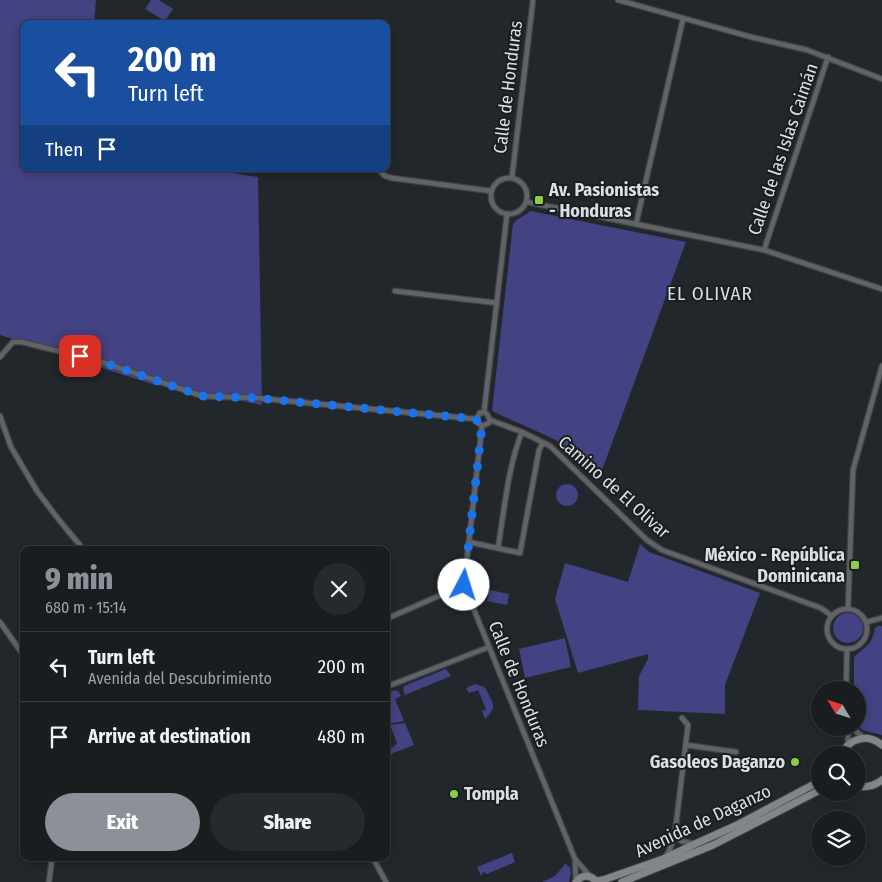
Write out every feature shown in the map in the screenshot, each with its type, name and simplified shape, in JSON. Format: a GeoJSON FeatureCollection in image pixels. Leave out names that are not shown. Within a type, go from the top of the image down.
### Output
{"type":"FeatureCollection","features":[{"type":"Feature","properties":{"kind":"main road"},"geometry":{"type":"LineString","coordinates":[[848,744],[864,738],[871,739],[882,745]]}},
{"type":"Feature","properties":{"kind":"main road"},"geometry":{"type":"LineString","coordinates":[[866,788],[873,786],[882,780]]}},
{"type":"Feature","properties":{"kind":"main road","name":"Avenida de Daganzo"},"geometry":{"type":"LineString","coordinates":[[575,882],[581,877],[603,880],[664,859],[737,825],[811,786]]}},
{"type":"Feature","properties":{"kind":"main road","name":"Avenida de Daganzo"},"geometry":{"type":"LineString","coordinates":[[622,882],[713,845],[811,795]]}},
{"type":"Feature","properties":{"kind":"street","name":"Calle de Honduras"},"geometry":{"type":"LineString","coordinates":[[512,177],[532,0]]}},
{"type":"Feature","properties":{"kind":"street"},"geometry":{"type":"LineString","coordinates":[[618,0],[682,19],[807,50],[882,79]]}},
{"type":"Feature","properties":{"kind":"street"},"geometry":{"type":"LineString","coordinates":[[636,224],[682,19]]}},
{"type":"Feature","properties":{"kind":"street","name":"Calle de las Islas Caimán"},"geometry":{"type":"LineString","coordinates":[[764,250],[828,57]]}},
{"type":"Feature","properties":{"kind":"street"},"geometry":{"type":"LineString","coordinates":[[381,172],[392,178],[491,191]]}},
{"type":"Feature","properties":{"kind":"street"},"geometry":{"type":"LineString","coordinates":[[507,177],[512,177],[522,182],[525,186],[527,202],[519,212],[507,214],[501,212],[492,203],[491,191],[497,182],[507,177]]}},
{"type":"Feature","properties":{"kind":"street"},"geometry":{"type":"LineString","coordinates":[[527,202],[764,250],[882,289]]}},
{"type":"Feature","properties":{"kind":"street"},"geometry":{"type":"LineString","coordinates":[[484,412],[507,214]]}},
{"type":"Feature","properties":{"kind":"street"},"geometry":{"type":"LineString","coordinates":[[395,291],[496,303]]}},
{"type":"Feature","properties":{"kind":"street"},"geometry":{"type":"LineString","coordinates":[[0,357],[12,342],[22,342],[99,361],[202,396],[256,398],[476,419]]}},
{"type":"Feature","properties":{"kind":"street"},"geometry":{"type":"LineString","coordinates":[[848,608],[853,470],[882,366]]}},
{"type":"Feature","properties":{"kind":"street"},"geometry":{"type":"LineString","coordinates":[[476,419],[480,413],[484,412]]}},
{"type":"Feature","properties":{"kind":"street"},"geometry":{"type":"LineString","coordinates":[[476,419],[482,426],[488,423],[490,420],[484,412]]}},
{"type":"Feature","properties":{"kind":"street"},"geometry":{"type":"LineString","coordinates":[[0,416],[11,447],[37,491],[81,546]]}},
{"type":"Feature","properties":{"kind":"street","name":"Camino de El Olivar"},"geometry":{"type":"LineString","coordinates":[[490,420],[543,442],[557,452],[647,540],[662,550],[821,608],[832,616]]}},
{"type":"Feature","properties":{"kind":"street","name":"Calle de Honduras"},"geometry":{"type":"LineString","coordinates":[[482,426],[464,585],[575,859],[575,882]]}},
{"type":"Feature","properties":{"kind":"street"},"geometry":{"type":"LineString","coordinates":[[498,548],[509,484],[522,432]]}},
{"type":"Feature","properties":{"kind":"street"},"geometry":{"type":"LineString","coordinates":[[469,542],[520,553],[539,450],[543,442]]}},
{"type":"Feature","properties":{"kind":"street"},"geometry":{"type":"LineString","coordinates":[[390,617],[464,585]]}},
{"type":"Feature","properties":{"kind":"street"},"geometry":{"type":"LineString","coordinates":[[848,608],[859,612],[867,622],[868,628],[864,640],[854,648],[846,649],[835,645],[828,635],[828,622],[837,611],[848,608]]}},
{"type":"Feature","properties":{"kind":"street"},"geometry":{"type":"LineString","coordinates":[[867,622],[882,618]]}},
{"type":"Feature","properties":{"kind":"street"},"geometry":{"type":"LineString","coordinates":[[0,622],[20,650]]}},
{"type":"Feature","properties":{"kind":"street"},"geometry":{"type":"LineString","coordinates":[[0,633],[6,629]]}},
{"type":"Feature","properties":{"kind":"street"},"geometry":{"type":"LineString","coordinates":[[390,684],[489,647]]}},
{"type":"Feature","properties":{"kind":"street"},"geometry":{"type":"LineString","coordinates":[[846,649],[846,681]]}},
{"type":"Feature","properties":{"kind":"street"},"geometry":{"type":"LineString","coordinates":[[664,859],[670,850],[675,834],[688,724],[682,718]]}},
{"type":"Feature","properties":{"kind":"street"},"geometry":{"type":"LineString","coordinates":[[848,736],[848,744]]}},
{"type":"Feature","properties":{"kind":"street"},"geometry":{"type":"LineString","coordinates":[[686,745],[736,752]]}},
{"type":"Feature","properties":{"kind":"street"},"geometry":{"type":"LineString","coordinates":[[675,834],[681,841],[695,844]]}},
{"type":"Feature","properties":{"kind":"street","name":"Calle de Honduras"},"geometry":{"type":"LineString","coordinates":[[575,859],[595,880]]}},
{"type":"Feature","properties":{"kind":"street"},"geometry":{"type":"LineString","coordinates":[[49,882],[52,861]]}},
{"type":"Feature","properties":{"kind":"street"},"geometry":{"type":"LineString","coordinates":[[375,861],[386,882]]}},
{"type":"Feature","properties":{"kind":"shaded area"},"geometry":{"type":"Polygon","coordinates":[[[0,0],[96,0],[94,20],[20,20],[20,172],[226,172],[258,177],[262,405],[152,384],[0,335],[0,0]]]}},
{"type":"Feature","properties":{"kind":"shaded area"},"geometry":{"type":"Polygon","coordinates":[[[151,0],[159,0],[173,9],[166,20],[163,20],[145,9],[151,0]]]}},
{"type":"Feature","properties":{"kind":"shaded area"},"geometry":{"type":"Polygon","coordinates":[[[530,211],[686,242],[598,481],[556,440],[492,410],[513,224],[530,211]]]}},
{"type":"Feature","properties":{"kind":"shaded area"},"geometry":{"type":"Polygon","coordinates":[[[567,484],[575,487],[578,495],[575,503],[567,506],[559,503],[556,495],[559,487],[567,484]]]}},
{"type":"Feature","properties":{"kind":"shaded area"},"geometry":{"type":"Polygon","coordinates":[[[640,544],[649,552],[760,593],[725,685],[725,714],[638,710],[639,676],[648,659],[648,654],[578,673],[555,599],[565,563],[628,582],[640,544]]]}},
{"type":"Feature","properties":{"kind":"shaded area"},"geometry":{"type":"Polygon","coordinates":[[[490,590],[509,594],[507,605],[487,601],[490,590]]]}},
{"type":"Feature","properties":{"kind":"shaded area"},"geometry":{"type":"Polygon","coordinates":[[[848,613],[859,617],[863,628],[859,639],[848,643],[837,639],[833,628],[837,617],[848,613]]]}},
{"type":"Feature","properties":{"kind":"shaded area"},"geometry":{"type":"Polygon","coordinates":[[[882,626],[882,735],[866,731],[866,681],[854,681],[854,657],[868,645],[875,628],[882,626]]]}},
{"type":"Feature","properties":{"kind":"shaded area"},"geometry":{"type":"Polygon","coordinates":[[[565,638],[571,667],[525,678],[519,649],[565,638]]]}},
{"type":"Feature","properties":{"kind":"shaded area"},"geometry":{"type":"Polygon","coordinates":[[[446,669],[451,676],[405,695],[404,686],[446,669]]]}},
{"type":"Feature","properties":{"kind":"shaded area"},"geometry":{"type":"Polygon","coordinates":[[[475,684],[486,689],[493,705],[492,711],[485,719],[482,711],[486,709],[478,690],[469,693],[466,688],[475,684]]]}},
{"type":"Feature","properties":{"kind":"shaded area"},"geometry":{"type":"Polygon","coordinates":[[[398,691],[401,696],[395,699],[404,721],[390,724],[390,692],[398,691]]]}},
{"type":"Feature","properties":{"kind":"shaded area"},"geometry":{"type":"Polygon","coordinates":[[[405,723],[414,745],[391,754],[390,750],[397,743],[390,725],[405,723]]]}},
{"type":"Feature","properties":{"kind":"shaded area"},"geometry":{"type":"Polygon","coordinates":[[[512,853],[515,862],[487,874],[483,872],[481,876],[477,867],[512,853]]]}},
{"type":"Feature","properties":{"kind":"shaded area"},"geometry":{"type":"Polygon","coordinates":[[[566,863],[570,867],[571,873],[569,882],[542,882],[555,876],[566,863]]]}},
{"type":"Feature","properties":{"kind":"place","name":"Av. Pasionistas - Honduras"},"geometry":{"type":"Point","coordinates":[539,200]}},
{"type":"Feature","properties":{"kind":"place","name":"México - República Dominicana"},"geometry":{"type":"Point","coordinates":[855,565]}},
{"type":"Feature","properties":{"kind":"place","name":"Gasoleos Daganzo"},"geometry":{"type":"Point","coordinates":[795,762]}},
{"type":"Feature","properties":{"kind":"place","name":"Tompla"},"geometry":{"type":"Point","coordinates":[454,794]}},
{"type":"Feature","properties":{"kind":"district","name":"EL OLIVAR"},"geometry":{"type":"Point","coordinates":[710,293]}},
{"type":"Feature","properties":{"kind":"route"},"geometry":{"type":"LineString","coordinates":[[80,356],[202,396],[256,398],[476,419],[482,426],[464,585]]}}]}
